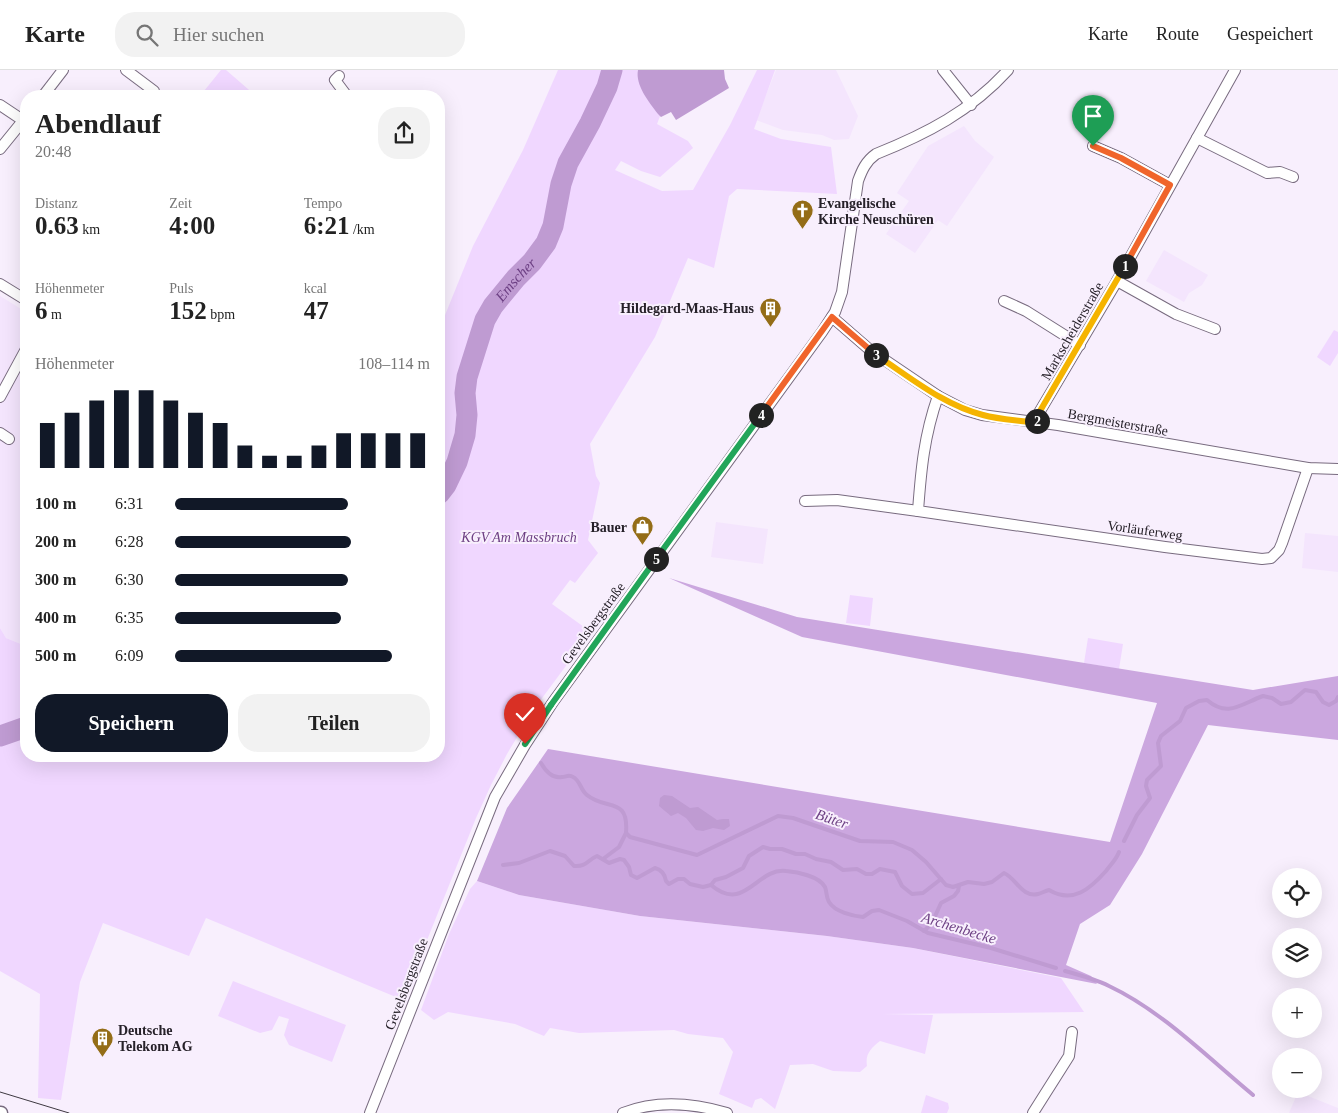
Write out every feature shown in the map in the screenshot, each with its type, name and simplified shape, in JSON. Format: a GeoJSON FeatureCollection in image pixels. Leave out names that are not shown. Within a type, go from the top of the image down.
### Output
{"type":"FeatureCollection","features":[{"type":"Feature","properties":{"kind":"street"},"geometry":{"type":"LineString","coordinates":[[48,90],[63,70]]}},
{"type":"Feature","properties":{"kind":"street"},"geometry":{"type":"LineString","coordinates":[[126,70],[153,90]]}},
{"type":"Feature","properties":{"kind":"street"},"geometry":{"type":"LineString","coordinates":[[944,70],[971,105]]}},
{"type":"Feature","properties":{"kind":"street","name":"Gevelsbergstraße"},"geometry":{"type":"LineString","coordinates":[[370,1113],[495,797],[525,744],[634,589],[832,317],[842,292],[858,181],[869,158],[928,131],[971,105],[1008,70]]}},
{"type":"Feature","properties":{"kind":"street","name":"Markscheiderstraße"},"geometry":{"type":"LineString","coordinates":[[1037,423],[1040,411],[1117,281],[1235,70]]}},
{"type":"Feature","properties":{"kind":"street"},"geometry":{"type":"LineString","coordinates":[[340,76],[335,80],[342,90]]}},
{"type":"Feature","properties":{"kind":"street"},"geometry":{"type":"LineString","coordinates":[[0,105],[20,116]]}},
{"type":"Feature","properties":{"kind":"street"},"geometry":{"type":"LineString","coordinates":[[0,149],[20,125]]}},
{"type":"Feature","properties":{"kind":"street"},"geometry":{"type":"LineString","coordinates":[[1197,138],[1267,173],[1280,172],[1293,177]]}},
{"type":"Feature","properties":{"kind":"street"},"geometry":{"type":"LineString","coordinates":[[1093,146],[1121,158],[1170,185]]}},
{"type":"Feature","properties":{"kind":"street"},"geometry":{"type":"LineString","coordinates":[[1117,281],[1176,314],[1215,329]]}},
{"type":"Feature","properties":{"kind":"street"},"geometry":{"type":"LineString","coordinates":[[0,284],[20,296]]}},
{"type":"Feature","properties":{"kind":"street"},"geometry":{"type":"LineString","coordinates":[[1004,301],[1026,311],[1080,345]]}},
{"type":"Feature","properties":{"kind":"street","name":"Bergmeisterstraße"},"geometry":{"type":"LineString","coordinates":[[832,317],[870,350],[938,396],[965,410],[982,415],[1308,468],[1338,469]]}},
{"type":"Feature","properties":{"kind":"street"},"geometry":{"type":"LineString","coordinates":[[0,396],[20,360]]}},
{"type":"Feature","properties":{"kind":"street"},"geometry":{"type":"LineString","coordinates":[[918,511],[923,450],[930,418],[938,396]]}},
{"type":"Feature","properties":{"kind":"street","name":"Vorläuferweg"},"geometry":{"type":"LineString","coordinates":[[805,501],[837,500],[1188,550],[1271,558],[1279,550],[1282,543],[1308,468]]}},
{"type":"Feature","properties":{"kind":"street"},"geometry":{"type":"LineString","coordinates":[[1034,1113],[1069,1056],[1072,1032]]}},
{"type":"Feature","properties":{"kind":"street"},"geometry":{"type":"LineString","coordinates":[[623,1113],[640,1107],[674,1104],[697,1106],[727,1113]]}},
{"type":"Feature","properties":{"kind":"shaded area"},"geometry":{"type":"Polygon","coordinates":[[[638,70],[724,70],[729,88],[676,120],[671,112],[661,117],[658,114],[641,87],[638,70]]]}},
{"type":"Feature","properties":{"kind":"shaded area"},"geometry":{"type":"Polygon","coordinates":[[[776,70],[836,70],[858,116],[849,139],[834,140],[822,135],[783,130],[756,120],[776,70]]]}},
{"type":"Feature","properties":{"kind":"shaded area"},"geometry":{"type":"Polygon","coordinates":[[[964,126],[975,141],[994,157],[947,226],[938,220],[915,253],[886,234],[909,201],[897,193],[928,146],[964,126]]]}},
{"type":"Feature","properties":{"kind":"shaded area"},"geometry":{"type":"Polygon","coordinates":[[[1164,250],[1208,275],[1202,285],[1189,293],[1184,302],[1146,281],[1164,250]]]}},
{"type":"Feature","properties":{"kind":"shaded area"},"geometry":{"type":"Polygon","coordinates":[[[0,296],[20,308],[20,644],[6,638],[0,628],[0,296]]]}},
{"type":"Feature","properties":{"kind":"shaded area"},"geometry":{"type":"Polygon","coordinates":[[[716,522],[768,529],[763,564],[711,557],[716,522]]]}},
{"type":"Feature","properties":{"kind":"shaded area"},"geometry":{"type":"Polygon","coordinates":[[[1305,533],[1338,536],[1338,572],[1302,568],[1305,533]]]}},
{"type":"Feature","properties":{"kind":"shaded area"},"geometry":{"type":"Polygon","coordinates":[[[669,578],[797,617],[1253,690],[1338,676],[1338,740],[1208,725],[1142,854],[1110,905],[1080,924],[1066,965],[1091,976],[1097,984],[913,948],[827,936],[640,916],[519,895],[477,881],[507,808],[548,749],[1110,842],[1157,703],[802,637],[669,578]]]}},
{"type":"Feature","properties":{"kind":"shaded area"},"geometry":{"type":"Polygon","coordinates":[[[664,795],[672,796],[690,808],[698,807],[717,820],[729,819],[730,826],[724,830],[713,828],[703,831],[696,830],[686,818],[678,813],[671,816],[659,806],[660,798],[664,795]]]}},
{"type":"Feature","properties":{"kind":"shaded area"},"geometry":{"type":"Polygon","coordinates":[[[1295,1098],[1313,1098],[1338,1108],[1338,1113],[1289,1113],[1295,1098]]]}},
{"type":"Feature","properties":{"kind":"green space"},"geometry":{"type":"Polygon","coordinates":[[[221,70],[226,70],[249,90],[205,90],[221,70]]]}},
{"type":"Feature","properties":{"kind":"green space","name":"KGV Am Massbruch"},"geometry":{"type":"Polygon","coordinates":[[[558,70],[723,70],[664,106],[657,124],[688,141],[693,148],[660,177],[641,171],[621,161],[615,170],[662,191],[693,190],[730,125],[757,70],[775,70],[754,129],[781,139],[831,147],[837,194],[737,189],[729,196],[714,268],[688,258],[655,337],[590,444],[596,476],[600,483],[588,540],[598,553],[575,583],[570,580],[552,604],[591,632],[534,709],[491,785],[403,1000],[206,918],[189,956],[103,923],[80,982],[61,1100],[38,1098],[40,994],[0,971],[0,628],[6,638],[20,644],[20,762],[445,762],[445,315],[473,246],[523,150],[558,70]]]}},
{"type":"Feature","properties":{"kind":"green space"},"geometry":{"type":"Polygon","coordinates":[[[1334,330],[1338,332],[1338,353],[1330,366],[1317,357],[1334,330]]]}},
{"type":"Feature","properties":{"kind":"green space"},"geometry":{"type":"Polygon","coordinates":[[[850,595],[873,598],[870,626],[846,623],[850,595]]]}},
{"type":"Feature","properties":{"kind":"green space"},"geometry":{"type":"Polygon","coordinates":[[[1088,638],[1123,644],[1119,669],[1084,663],[1088,638]]]}},
{"type":"Feature","properties":{"kind":"green space"},"geometry":{"type":"Polygon","coordinates":[[[477,881],[519,895],[640,916],[827,936],[913,948],[1061,978],[1084,1012],[882,1014],[933,1015],[925,1054],[880,1041],[869,1052],[867,1066],[860,1072],[833,1071],[813,1064],[790,1065],[775,1109],[761,1098],[755,1100],[752,1108],[719,1094],[733,1052],[723,1038],[688,1034],[674,1030],[579,1033],[550,1028],[544,1036],[515,1024],[448,1012],[434,1020],[421,1010],[449,934],[470,889],[477,881]]]}},
{"type":"Feature","properties":{"kind":"green space"},"geometry":{"type":"Polygon","coordinates":[[[233,981],[346,1025],[332,1062],[289,1045],[284,1035],[289,1019],[279,1016],[272,1030],[260,1033],[218,1016],[233,981]]]}},
{"type":"Feature","properties":{"kind":"green space"},"geometry":{"type":"Polygon","coordinates":[[[926,1095],[948,1103],[947,1113],[921,1113],[926,1095]]]}},
{"type":"Feature","properties":{"kind":"waterway","name":"Emscher"},"geometry":{"type":"LineString","coordinates":[[445,486],[457,462],[465,435],[467,377],[485,320],[493,306],[532,262],[546,243],[553,226],[561,184],[568,163],[590,123],[607,87],[612,70]]}},
{"type":"Feature","properties":{"kind":"waterway","name":"Büter"},"geometry":{"type":"LineString","coordinates":[[1124,841],[1137,815],[1150,798],[1146,786],[1147,780],[1161,766],[1158,743],[1161,736],[1180,721],[1186,708],[1199,701],[1207,700],[1222,708],[1235,708],[1263,696],[1272,698],[1281,704],[1291,702],[1305,690],[1316,692],[1323,702],[1329,705],[1336,701],[1338,697]]}},
{"type":"Feature","properties":{"kind":"waterway","name":"Emscher"},"geometry":{"type":"LineString","coordinates":[[0,736],[20,729]]}},
{"type":"Feature","properties":{"kind":"waterway","name":"Büter"},"geometry":{"type":"LineString","coordinates":[[541,763],[555,777],[572,776],[575,778],[583,791],[594,800],[620,809],[626,821],[626,833],[630,837],[697,855],[778,816],[793,818],[860,841],[893,842],[912,850],[926,862],[946,885],[953,887],[968,882],[984,884],[992,882],[1004,873],[1028,893],[1038,894],[1049,890],[1058,894],[1073,895],[1094,884],[1115,860],[1119,852]]}},
{"type":"Feature","properties":{"kind":"waterway"},"geometry":{"type":"LineString","coordinates":[[603,859],[619,847],[626,833]]}},
{"type":"Feature","properties":{"kind":"waterway"},"geometry":{"type":"LineString","coordinates":[[711,885],[715,880],[726,877],[743,868],[749,856],[763,847],[805,854],[816,859],[831,862],[843,870],[857,869],[866,874],[872,874],[880,869],[895,872],[902,886],[912,894],[923,893],[941,879]]}},
{"type":"Feature","properties":{"kind":"waterway","name":"Archenbecke"},"geometry":{"type":"LineString","coordinates":[[503,865],[519,863],[550,851],[565,856],[574,866],[584,864],[597,856],[609,863],[620,859],[624,860],[629,867],[631,875],[637,878],[655,868],[663,873],[669,884],[678,879],[684,879],[690,884],[703,887],[711,885],[723,893],[733,894],[742,892],[776,872],[796,872],[813,877],[822,883],[829,902],[844,913],[863,917],[872,911],[879,910],[907,921],[928,933],[991,948],[1056,968]]}},
{"type":"Feature","properties":{"kind":"waterway"},"geometry":{"type":"LineString","coordinates":[[924,931],[932,923],[941,903],[954,896],[959,886]]}},
{"type":"Feature","properties":{"kind":"waterway","name":"Archenbecke"},"geometry":{"type":"LineString","coordinates":[[1065,971],[1087,977],[1129,996],[1166,1021],[1253,1095]]}},
{"type":"Feature","properties":{"kind":"tram line"},"geometry":{"type":"LineString","coordinates":[[0,1092],[69,1113]]}},
{"type":"Feature","properties":{"kind":"place","name":"Evangelische Kirche Neuschüren"},"geometry":{"type":"Point","coordinates":[802,230]}},
{"type":"Feature","properties":{"kind":"place","name":"Hildegard-Maas-Haus"},"geometry":{"type":"Point","coordinates":[770,327]}},
{"type":"Feature","properties":{"kind":"place","name":"Bauer"},"geometry":{"type":"Point","coordinates":[643,546]}},
{"type":"Feature","properties":{"kind":"place","name":"Deutsche Telekom AG"},"geometry":{"type":"Point","coordinates":[102,1057]}},
{"type":"Feature","properties":{"kind":"route"},"geometry":{"type":"LineString","coordinates":[[525,744],[634,589],[832,317],[870,350],[949,402],[965,410],[982,415],[1037,423],[1040,411],[1117,281],[1170,185],[1121,158],[1093,146]]}}]}
